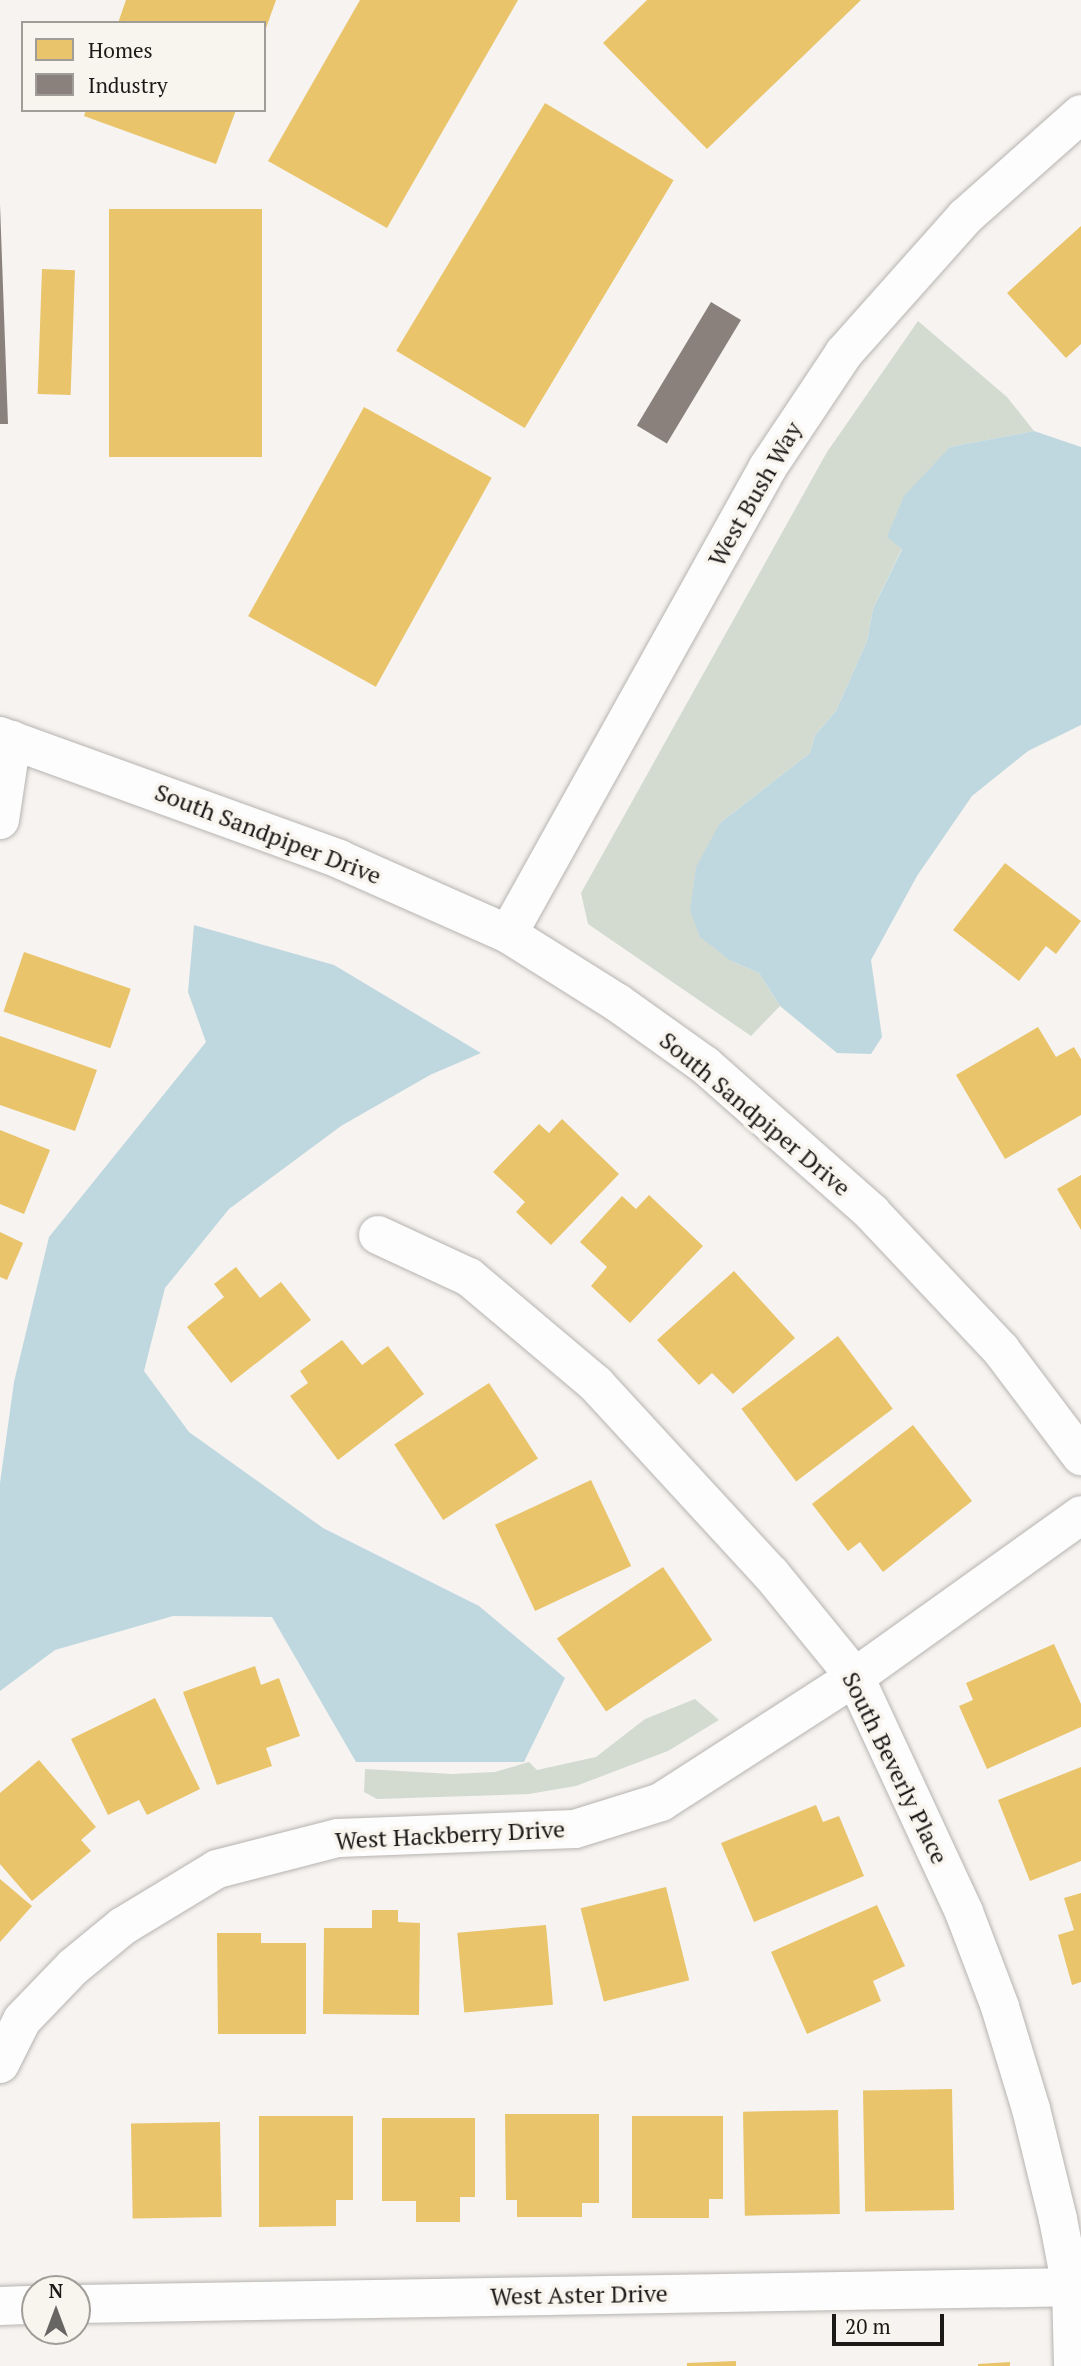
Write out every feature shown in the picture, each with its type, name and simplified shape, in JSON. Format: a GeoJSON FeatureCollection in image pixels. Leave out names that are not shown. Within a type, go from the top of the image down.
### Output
{"type":"FeatureCollection","features":[{"type":"Feature","properties":{"kind":"street","name":"West Bush Way"},"geometry":{"type":"LineString","coordinates":[[508,934],[768,467],[844,353],[965,217],[1081,114]]}},
{"type":"Feature","properties":{"kind":"street","name":"South Sandpiper Drive"},"geometry":{"type":"LineString","coordinates":[[4,744],[339,859],[508,934],[618,1003],[705,1065],[799,1146],[929,1269],[1001,1350],[1081,1455]]}},
{"type":"Feature","properties":{"kind":"street"},"geometry":{"type":"LineString","coordinates":[[0,820],[4,744]]}},
{"type":"Feature","properties":{"kind":"street","name":"South Beverly Place"},"geometry":{"type":"LineString","coordinates":[[378,1235],[469,1278],[596,1384],[771,1574],[855,1677],[964,1912],[1000,2007],[1031,2109],[1076,2287],[1073,2366]]}},
{"type":"Feature","properties":{"kind":"street","name":"West Hackberry Drive"},"geometry":{"type":"LineString","coordinates":[[0,2064],[22,2021],[73,1967],[123,1926],[216,1869],[338,1838],[575,1829],[661,1802],[855,1677],[1081,1515]]}},
{"type":"Feature","properties":{"kind":"street","name":"West Aster Drive"},"geometry":{"type":"LineString","coordinates":[[91,2304],[1076,2287]]}},
{"type":"Feature","properties":{"kind":"street"},"geometry":{"type":"LineString","coordinates":[[0,2306],[21,2305]]}},
{"type":"Feature","properties":{"kind":"shaded area"},"geometry":{"type":"Polygon","coordinates":[[[918,321],[1007,397],[1034,431],[950,447],[873,609],[867,641],[836,711],[815,735],[810,753],[720,823],[731,961],[759,973],[780,1006],[751,1036],[588,924],[581,893],[827,452],[918,321]]]}},
{"type":"Feature","properties":{"kind":"shaded area"},"geometry":{"type":"Polygon","coordinates":[[[695,1699],[719,1720],[668,1751],[576,1786],[529,1794],[377,1799],[364,1792],[365,1769],[452,1774],[495,1772],[529,1762],[537,1770],[596,1757],[645,1719],[695,1699]]]}},
{"type":"Feature","properties":{"kind":"water"},"geometry":{"type":"Polygon","coordinates":[[[1034,431],[1081,447],[1081,725],[1028,751],[972,796],[917,876],[871,960],[882,1037],[871,1054],[837,1053],[780,1006],[759,973],[731,961],[700,937],[690,911],[696,867],[720,823],[810,753],[815,735],[836,711],[867,641],[873,609],[902,549],[887,537],[904,496],[950,447],[1034,431]]]}},
{"type":"Feature","properties":{"kind":"water"},"geometry":{"type":"Polygon","coordinates":[[[194,925],[334,965],[481,1053],[430,1075],[341,1126],[229,1209],[165,1288],[144,1371],[189,1432],[323,1528],[479,1606],[565,1678],[524,1762],[356,1762],[272,1617],[173,1616],[55,1650],[0,1691],[0,1483],[14,1382],[49,1237],[206,1042],[188,992],[194,925]]]}},
{"type":"Feature","properties":{"kind":"building: Homes"},"geometry":{"type":"Polygon","coordinates":[[[126,0],[276,0],[266,28],[266,21],[119,21],[126,0]]]}},
{"type":"Feature","properties":{"kind":"building: Homes"},"geometry":{"type":"Polygon","coordinates":[[[360,0],[518,0],[387,228],[268,161],[360,0]]]}},
{"type":"Feature","properties":{"kind":"building: Homes"},"geometry":{"type":"Polygon","coordinates":[[[647,0],[861,0],[707,149],[603,43],[647,0]]]}},
{"type":"Feature","properties":{"kind":"building: Homes"},"geometry":{"type":"Polygon","coordinates":[[[545,103],[674,180],[525,428],[396,351],[545,103]]]}},
{"type":"Feature","properties":{"kind":"building: Homes"},"geometry":{"type":"Polygon","coordinates":[[[85,112],[235,112],[216,164],[84,116],[85,112]]]}},
{"type":"Feature","properties":{"kind":"building: Homes"},"geometry":{"type":"Polygon","coordinates":[[[109,209],[262,209],[262,457],[109,457],[109,209]]]}},
{"type":"Feature","properties":{"kind":"building: Homes"},"geometry":{"type":"Polygon","coordinates":[[[1081,226],[1081,344],[1066,358],[1007,293],[1081,226]]]}},
{"type":"Feature","properties":{"kind":"building: Homes"},"geometry":{"type":"Polygon","coordinates":[[[42,269],[75,270],[71,395],[38,394],[42,269]]]}},
{"type":"Feature","properties":{"kind":"building: Homes"},"geometry":{"type":"Polygon","coordinates":[[[364,407],[492,478],[376,687],[248,616],[364,407]]]}},
{"type":"Feature","properties":{"kind":"building: Homes"},"geometry":{"type":"Polygon","coordinates":[[[1005,863],[1081,921],[1056,954],[1046,946],[1019,981],[953,930],[1005,863]]]}},
{"type":"Feature","properties":{"kind":"building: Homes"},"geometry":{"type":"Polygon","coordinates":[[[24,952],[131,989],[110,1048],[3,1012],[24,952]]]}},
{"type":"Feature","properties":{"kind":"building: Homes"},"geometry":{"type":"Polygon","coordinates":[[[1038,1027],[1056,1057],[1074,1047],[1081,1059],[1081,1115],[1005,1159],[956,1075],[1038,1027]]]}},
{"type":"Feature","properties":{"kind":"building: Homes"},"geometry":{"type":"Polygon","coordinates":[[[0,1036],[97,1070],[75,1131],[0,1105],[0,1036]]]}},
{"type":"Feature","properties":{"kind":"building: Homes"},"geometry":{"type":"Polygon","coordinates":[[[562,1119],[619,1174],[551,1245],[516,1212],[525,1202],[493,1172],[539,1124],[549,1133],[562,1119]]]}},
{"type":"Feature","properties":{"kind":"building: Homes"},"geometry":{"type":"Polygon","coordinates":[[[0,1130],[50,1150],[24,1214],[0,1204],[0,1130]]]}},
{"type":"Feature","properties":{"kind":"building: Homes"},"geometry":{"type":"Polygon","coordinates":[[[1081,1175],[1081,1230],[1057,1189],[1081,1175]]]}},
{"type":"Feature","properties":{"kind":"building: Homes"},"geometry":{"type":"Polygon","coordinates":[[[649,1195],[703,1246],[630,1323],[591,1286],[607,1267],[580,1242],[622,1196],[636,1209],[649,1195]]]}},
{"type":"Feature","properties":{"kind":"building: Homes"},"geometry":{"type":"Polygon","coordinates":[[[0,1232],[23,1243],[7,1280],[0,1277],[0,1232]]]}},
{"type":"Feature","properties":{"kind":"building: Homes"},"geometry":{"type":"Polygon","coordinates":[[[236,1267],[260,1298],[281,1282],[311,1320],[231,1383],[187,1327],[224,1297],[214,1284],[236,1267]]]}},
{"type":"Feature","properties":{"kind":"building: Homes"},"geometry":{"type":"Polygon","coordinates":[[[734,1271],[795,1338],[733,1394],[712,1373],[699,1385],[657,1340],[734,1271]]]}},
{"type":"Feature","properties":{"kind":"building: Homes"},"geometry":{"type":"Polygon","coordinates":[[[838,1336],[893,1409],[796,1481],[741,1409],[838,1336]]]}},
{"type":"Feature","properties":{"kind":"building: Homes"},"geometry":{"type":"Polygon","coordinates":[[[342,1340],[362,1365],[388,1346],[424,1394],[338,1460],[290,1396],[308,1383],[300,1371],[342,1340]]]}},
{"type":"Feature","properties":{"kind":"building: Homes"},"geometry":{"type":"Polygon","coordinates":[[[489,1383],[538,1458],[443,1520],[394,1445],[489,1383]]]}},
{"type":"Feature","properties":{"kind":"building: Homes"},"geometry":{"type":"Polygon","coordinates":[[[913,1425],[972,1501],[883,1572],[860,1542],[848,1551],[812,1504],[913,1425]]]}},
{"type":"Feature","properties":{"kind":"building: Homes"},"geometry":{"type":"Polygon","coordinates":[[[591,1480],[631,1566],[535,1611],[495,1525],[591,1480]]]}},
{"type":"Feature","properties":{"kind":"building: Homes"},"geometry":{"type":"Polygon","coordinates":[[[663,1567],[712,1640],[606,1712],[557,1639],[663,1567]]]}},
{"type":"Feature","properties":{"kind":"building: Homes"},"geometry":{"type":"Polygon","coordinates":[[[1054,1644],[1081,1704],[1081,1727],[987,1769],[959,1706],[973,1700],[966,1683],[1054,1644]]]}},
{"type":"Feature","properties":{"kind":"building: Homes"},"geometry":{"type":"Polygon","coordinates":[[[255,1666],[261,1685],[279,1678],[300,1736],[266,1748],[272,1766],[217,1785],[183,1692],[255,1666]]]}},
{"type":"Feature","properties":{"kind":"building: Homes"},"geometry":{"type":"Polygon","coordinates":[[[155,1698],[200,1789],[147,1815],[139,1800],[108,1815],[71,1739],[155,1698]]]}},
{"type":"Feature","properties":{"kind":"building: Homes"},"geometry":{"type":"Polygon","coordinates":[[[39,1760],[96,1827],[81,1840],[91,1851],[32,1901],[0,1864],[0,1793],[39,1760]]]}},
{"type":"Feature","properties":{"kind":"building: Homes"},"geometry":{"type":"Polygon","coordinates":[[[1081,1767],[1081,1861],[1030,1881],[998,1800],[1081,1767]]]}},
{"type":"Feature","properties":{"kind":"building: Homes"},"geometry":{"type":"Polygon","coordinates":[[[816,1805],[823,1822],[839,1816],[864,1876],[754,1922],[721,1843],[816,1805]]]}},
{"type":"Feature","properties":{"kind":"building: Homes"},"geometry":{"type":"Polygon","coordinates":[[[0,1879],[32,1906],[0,1942],[0,1879]]]}},
{"type":"Feature","properties":{"kind":"building: Homes"},"geometry":{"type":"Polygon","coordinates":[[[666,1887],[689,1980],[604,2001],[581,1908],[666,1887]]]}},
{"type":"Feature","properties":{"kind":"building: Homes"},"geometry":{"type":"Polygon","coordinates":[[[1081,1893],[1081,1982],[1072,1985],[1058,1935],[1074,1930],[1064,1898],[1081,1893]]]}},
{"type":"Feature","properties":{"kind":"building: Homes"},"geometry":{"type":"Polygon","coordinates":[[[877,1905],[905,1966],[873,1981],[881,2001],[807,2034],[771,1952],[877,1905]]]}},
{"type":"Feature","properties":{"kind":"building: Homes"},"geometry":{"type":"Polygon","coordinates":[[[372,1910],[398,1910],[398,1922],[420,1923],[419,2015],[323,2014],[324,1928],[372,1928],[372,1910]]]}},
{"type":"Feature","properties":{"kind":"building: Homes"},"geometry":{"type":"Polygon","coordinates":[[[546,1925],[553,2005],[464,2012],[457,1933],[546,1925]]]}},
{"type":"Feature","properties":{"kind":"building: Homes"},"geometry":{"type":"Polygon","coordinates":[[[217,1933],[261,1933],[261,1943],[306,1943],[306,2034],[218,2034],[217,1933]]]}},
{"type":"Feature","properties":{"kind":"building: Homes"},"geometry":{"type":"Polygon","coordinates":[[[952,2089],[954,2210],[865,2212],[863,2091],[952,2089]]]}},
{"type":"Feature","properties":{"kind":"building: Homes"},"geometry":{"type":"Polygon","coordinates":[[[838,2110],[840,2214],[745,2216],[743,2112],[838,2110]]]}},
{"type":"Feature","properties":{"kind":"building: Homes"},"geometry":{"type":"Polygon","coordinates":[[[505,2114],[599,2114],[599,2203],[582,2203],[582,2217],[517,2217],[517,2200],[506,2200],[505,2114]]]}},
{"type":"Feature","properties":{"kind":"building: Homes"},"geometry":{"type":"Polygon","coordinates":[[[259,2116],[353,2116],[353,2200],[336,2200],[336,2226],[259,2227],[259,2116]]]}},
{"type":"Feature","properties":{"kind":"building: Homes"},"geometry":{"type":"Polygon","coordinates":[[[632,2116],[723,2116],[723,2199],[709,2199],[709,2218],[632,2218],[632,2116]]]}},
{"type":"Feature","properties":{"kind":"building: Homes"},"geometry":{"type":"Polygon","coordinates":[[[382,2118],[475,2118],[475,2197],[460,2197],[460,2222],[416,2222],[416,2201],[382,2201],[382,2118]]]}},
{"type":"Feature","properties":{"kind":"building: Homes"},"geometry":{"type":"Polygon","coordinates":[[[220,2122],[222,2217],[133,2219],[131,2124],[220,2122]]]}},
{"type":"Feature","properties":{"kind":"building: Homes"},"geometry":{"type":"Polygon","coordinates":[[[736,2361],[736,2366],[687,2366],[687,2363],[736,2361]]]}},
{"type":"Feature","properties":{"kind":"building: Homes"},"geometry":{"type":"Polygon","coordinates":[[[1010,2362],[1010,2366],[978,2366],[978,2364],[1010,2362]]]}},
{"type":"Feature","properties":{"kind":"building: Industry"},"geometry":{"type":"Polygon","coordinates":[[[0,205],[8,424],[0,424],[0,205]]]}},
{"type":"Feature","properties":{"kind":"building: Industry"},"geometry":{"type":"Polygon","coordinates":[[[711,302],[741,320],[667,443],[637,425],[711,302]]]}}]}
